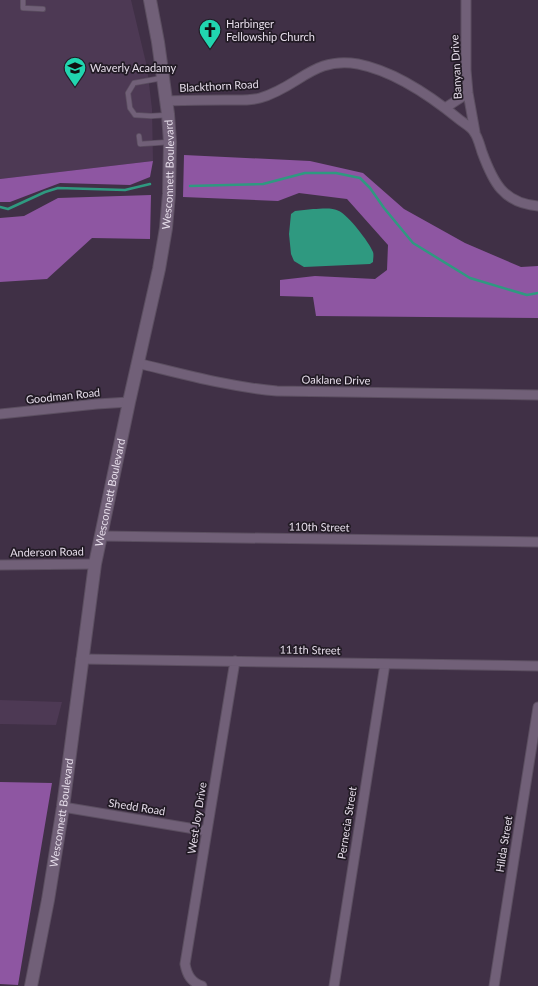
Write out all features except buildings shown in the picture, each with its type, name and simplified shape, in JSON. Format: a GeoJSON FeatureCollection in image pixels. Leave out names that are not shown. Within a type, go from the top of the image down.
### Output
{"type":"FeatureCollection","features":[{"type":"Feature","properties":{"kind":"street","name":"Wesconnett Boulevard"},"geometry":{"type":"LineString","coordinates":[[32,986],[63,807],[81,659],[95,564],[137,363],[159,269],[166,228],[169,194],[170,142],[164,78],[150,0]]}},
{"type":"Feature","properties":{"kind":"street","name":"Banyan Drive"},"geometry":{"type":"LineString","coordinates":[[466,0],[468,92],[475,132]]}},
{"type":"Feature","properties":{"kind":"street","name":"Blackthorn Road"},"geometry":{"type":"LineString","coordinates":[[167,101],[240,100],[258,98],[274,93],[318,67],[331,63],[345,62],[375,68],[406,83],[445,108],[475,132]]}},
{"type":"Feature","properties":{"kind":"street"},"geometry":{"type":"LineString","coordinates":[[445,108],[468,92]]}},
{"type":"Feature","properties":{"kind":"street"},"geometry":{"type":"LineString","coordinates":[[475,132],[489,172],[505,194],[515,201],[527,205],[538,206]]}},
{"type":"Feature","properties":{"kind":"street","name":"Oaklane Drive"},"geometry":{"type":"LineString","coordinates":[[137,363],[234,386],[256,389],[285,391],[538,395]]}},
{"type":"Feature","properties":{"kind":"street","name":"Goodman Road"},"geometry":{"type":"LineString","coordinates":[[0,414],[129,402]]}},
{"type":"Feature","properties":{"kind":"street","name":"110th Street"},"geometry":{"type":"LineString","coordinates":[[100,536],[538,542]]}},
{"type":"Feature","properties":{"kind":"street","name":"Anderson Road"},"geometry":{"type":"LineString","coordinates":[[0,565],[95,564]]}},
{"type":"Feature","properties":{"kind":"street","name":"111th Street"},"geometry":{"type":"LineString","coordinates":[[81,659],[538,666]]}},
{"type":"Feature","properties":{"kind":"street","name":"West Joy Drive"},"geometry":{"type":"LineString","coordinates":[[202,986],[196,984],[189,977],[186,964],[235,661]]}},
{"type":"Feature","properties":{"kind":"street","name":"Pernecia Street"},"geometry":{"type":"LineString","coordinates":[[334,986],[385,664]]}},
{"type":"Feature","properties":{"kind":"street","name":"Hilda Street"},"geometry":{"type":"LineString","coordinates":[[494,986],[538,707]]}},
{"type":"Feature","properties":{"kind":"street","name":"Shedd Road"},"geometry":{"type":"LineString","coordinates":[[63,807],[207,831]]}},
{"type":"Feature","properties":{"kind":"lane"},"geometry":{"type":"LineString","coordinates":[[23,0],[23,8],[43,9]]}},
{"type":"Feature","properties":{"kind":"lane"},"geometry":{"type":"LineString","coordinates":[[164,78],[134,83],[128,93],[130,108],[135,115],[151,116],[168,114]]}},
{"type":"Feature","properties":{"kind":"lane"},"geometry":{"type":"LineString","coordinates":[[139,136],[140,144],[170,142]]}},
{"type":"Feature","properties":{"kind":"shaded area","name":"Waverly Acadamy"},"geometry":{"type":"Polygon","coordinates":[[[0,0],[131,0],[147,67],[152,109],[153,161],[0,179],[0,0]]]}},
{"type":"Feature","properties":{"kind":"shaded area"},"geometry":{"type":"Polygon","coordinates":[[[184,155],[310,161],[363,173],[404,209],[465,243],[521,267],[538,266],[538,318],[316,316],[313,297],[280,296],[280,280],[315,276],[375,279],[387,270],[388,245],[347,199],[299,193],[278,201],[183,197],[184,155]]]}},
{"type":"Feature","properties":{"kind":"shaded area"},"geometry":{"type":"Polygon","coordinates":[[[153,161],[150,177],[130,185],[60,183],[10,202],[0,202],[0,179],[153,161]]]}},
{"type":"Feature","properties":{"kind":"shaded area"},"geometry":{"type":"Polygon","coordinates":[[[151,195],[150,239],[92,238],[47,279],[0,282],[0,218],[24,216],[58,198],[151,195]]]}},
{"type":"Feature","properties":{"kind":"shaded area"},"geometry":{"type":"Polygon","coordinates":[[[333,209],[339,211],[348,218],[358,229],[371,248],[373,253],[373,262],[370,264],[304,267],[294,261],[291,254],[289,234],[291,214],[295,211],[333,209]]]}},
{"type":"Feature","properties":{"kind":"shaded area"},"geometry":{"type":"Polygon","coordinates":[[[0,700],[62,702],[56,725],[0,724],[0,700]]]}},
{"type":"Feature","properties":{"kind":"shaded area"},"geometry":{"type":"Polygon","coordinates":[[[0,782],[52,783],[18,985],[0,984],[0,782]]]}},
{"type":"Feature","properties":{"kind":"waterway"},"geometry":{"type":"LineString","coordinates":[[190,186],[263,184],[305,173],[336,173],[360,178],[370,188],[384,208],[413,243],[470,278],[527,295],[538,293]]}},
{"type":"Feature","properties":{"kind":"waterway"},"geometry":{"type":"LineString","coordinates":[[0,207],[8,209],[45,192],[58,188],[125,190],[150,184]]}},
{"type":"Feature","properties":{"kind":"place","name":"Harbinger Fellowship Church"},"geometry":{"type":"Point","coordinates":[210,50]}},
{"type":"Feature","properties":{"kind":"place","name":"Waverly Acadamy"},"geometry":{"type":"Point","coordinates":[75,88]}}]}
